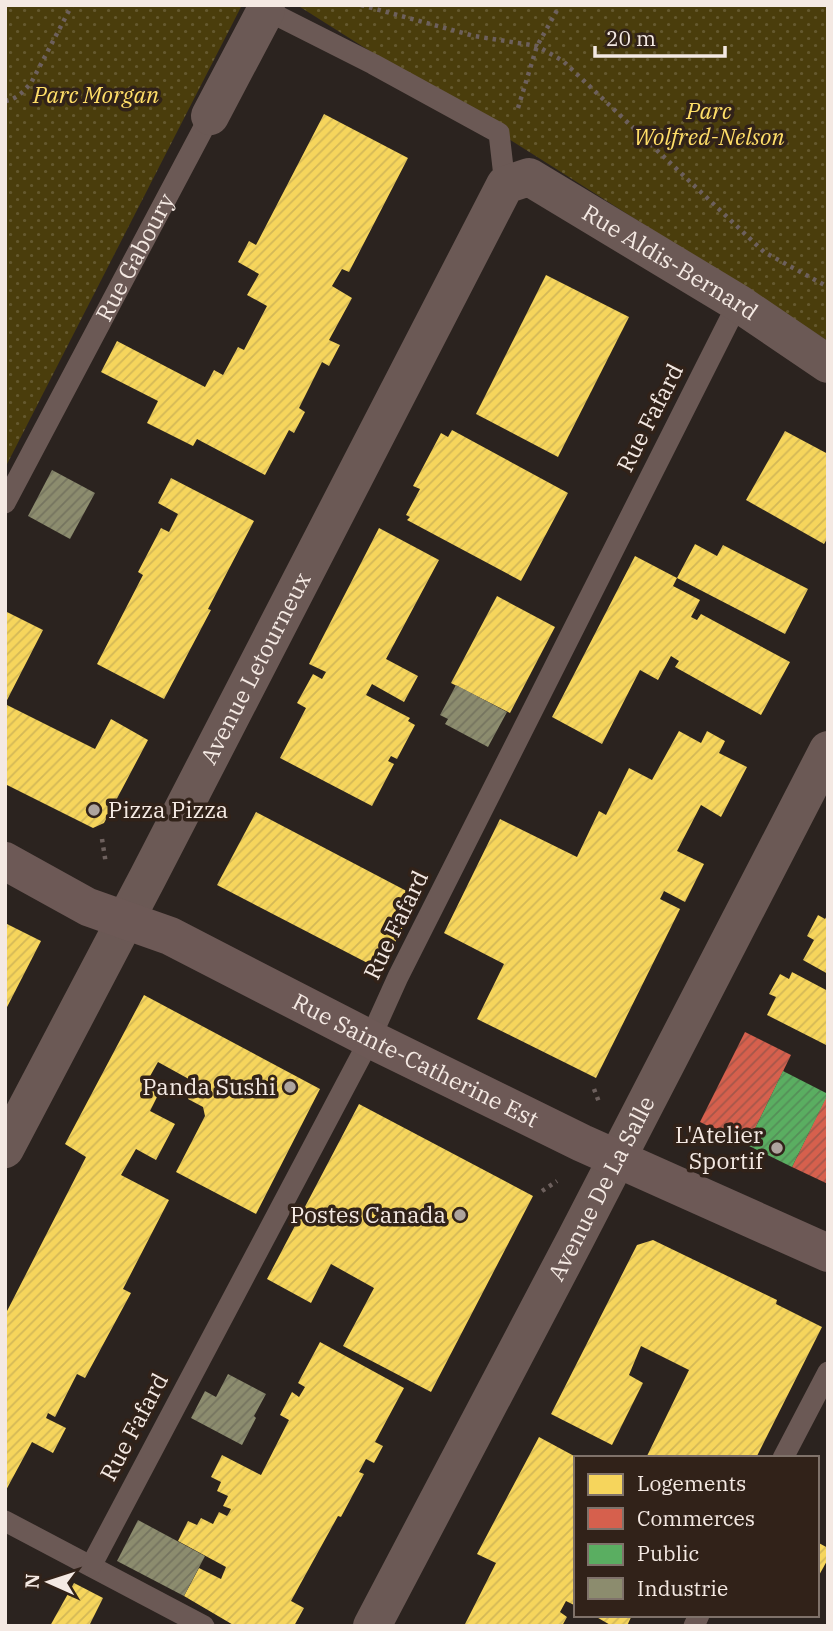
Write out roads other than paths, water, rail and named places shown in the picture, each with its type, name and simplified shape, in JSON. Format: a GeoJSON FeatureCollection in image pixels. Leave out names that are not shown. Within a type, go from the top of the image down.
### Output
{"type":"FeatureCollection","features":[{"type":"Feature","properties":{"kind":"street","name":"Rue Gaboury"},"geometry":{"type":"LineString","coordinates":[[210,116],[266,10]]}},
{"type":"Feature","properties":{"kind":"street","name":"Rue Aldis-Bernard"},"geometry":{"type":"LineString","coordinates":[[505,185],[529,177],[738,303],[828,364]]}},
{"type":"Feature","properties":{"kind":"street","name":"Avenue Letourneux"},"geometry":{"type":"LineString","coordinates":[[5,1149],[505,185]]}},
{"type":"Feature","properties":{"kind":"street","name":"Avenue De La Salle"},"geometry":{"type":"LineString","coordinates":[[372,1626],[828,750]]}},
{"type":"Feature","properties":{"kind":"street","name":"Rue Sainte-Catherine Est"},"geometry":{"type":"LineString","coordinates":[[5,861],[88,906],[170,936],[370,1039],[582,1143],[828,1253]]}},
{"type":"Feature","properties":{"kind":"lane"},"geometry":{"type":"LineString","coordinates":[[266,10],[373,64],[499,133],[505,185]]}},
{"type":"Feature","properties":{"kind":"lane","name":"Rue Gaboury"},"geometry":{"type":"LineString","coordinates":[[5,503],[210,116]]}},
{"type":"Feature","properties":{"kind":"lane","name":"Rue Fafard"},"geometry":{"type":"LineString","coordinates":[[91,1566],[370,1039],[398,978],[738,303]]}},
{"type":"Feature","properties":{"kind":"lane"},"geometry":{"type":"LineString","coordinates":[[784,1456],[828,1372]]}},
{"type":"Feature","properties":{"kind":"lane"},"geometry":{"type":"LineString","coordinates":[[5,1521],[204,1626]]}},
{"type":"Feature","properties":{"kind":"place","name":"Pizza Pizza"},"geometry":{"type":"Point","coordinates":[94,810]}},
{"type":"Feature","properties":{"kind":"place","name":"Panda Sushi"},"geometry":{"type":"Point","coordinates":[290,1087]}},
{"type":"Feature","properties":{"kind":"place","name":"L'Atelier Sportif"},"geometry":{"type":"Point","coordinates":[777,1148]}},
{"type":"Feature","properties":{"kind":"place","name":"Postes Canada"},"geometry":{"type":"Point","coordinates":[460,1215]}},
{"type":"Feature","properties":{"kind":"park label","name":"Parc Morgan"},"geometry":{"type":"Point","coordinates":[96,95]}},
{"type":"Feature","properties":{"kind":"park label","name":"Parc Wolfred-Nelson"},"geometry":{"type":"Point","coordinates":[709,124]}}]}
